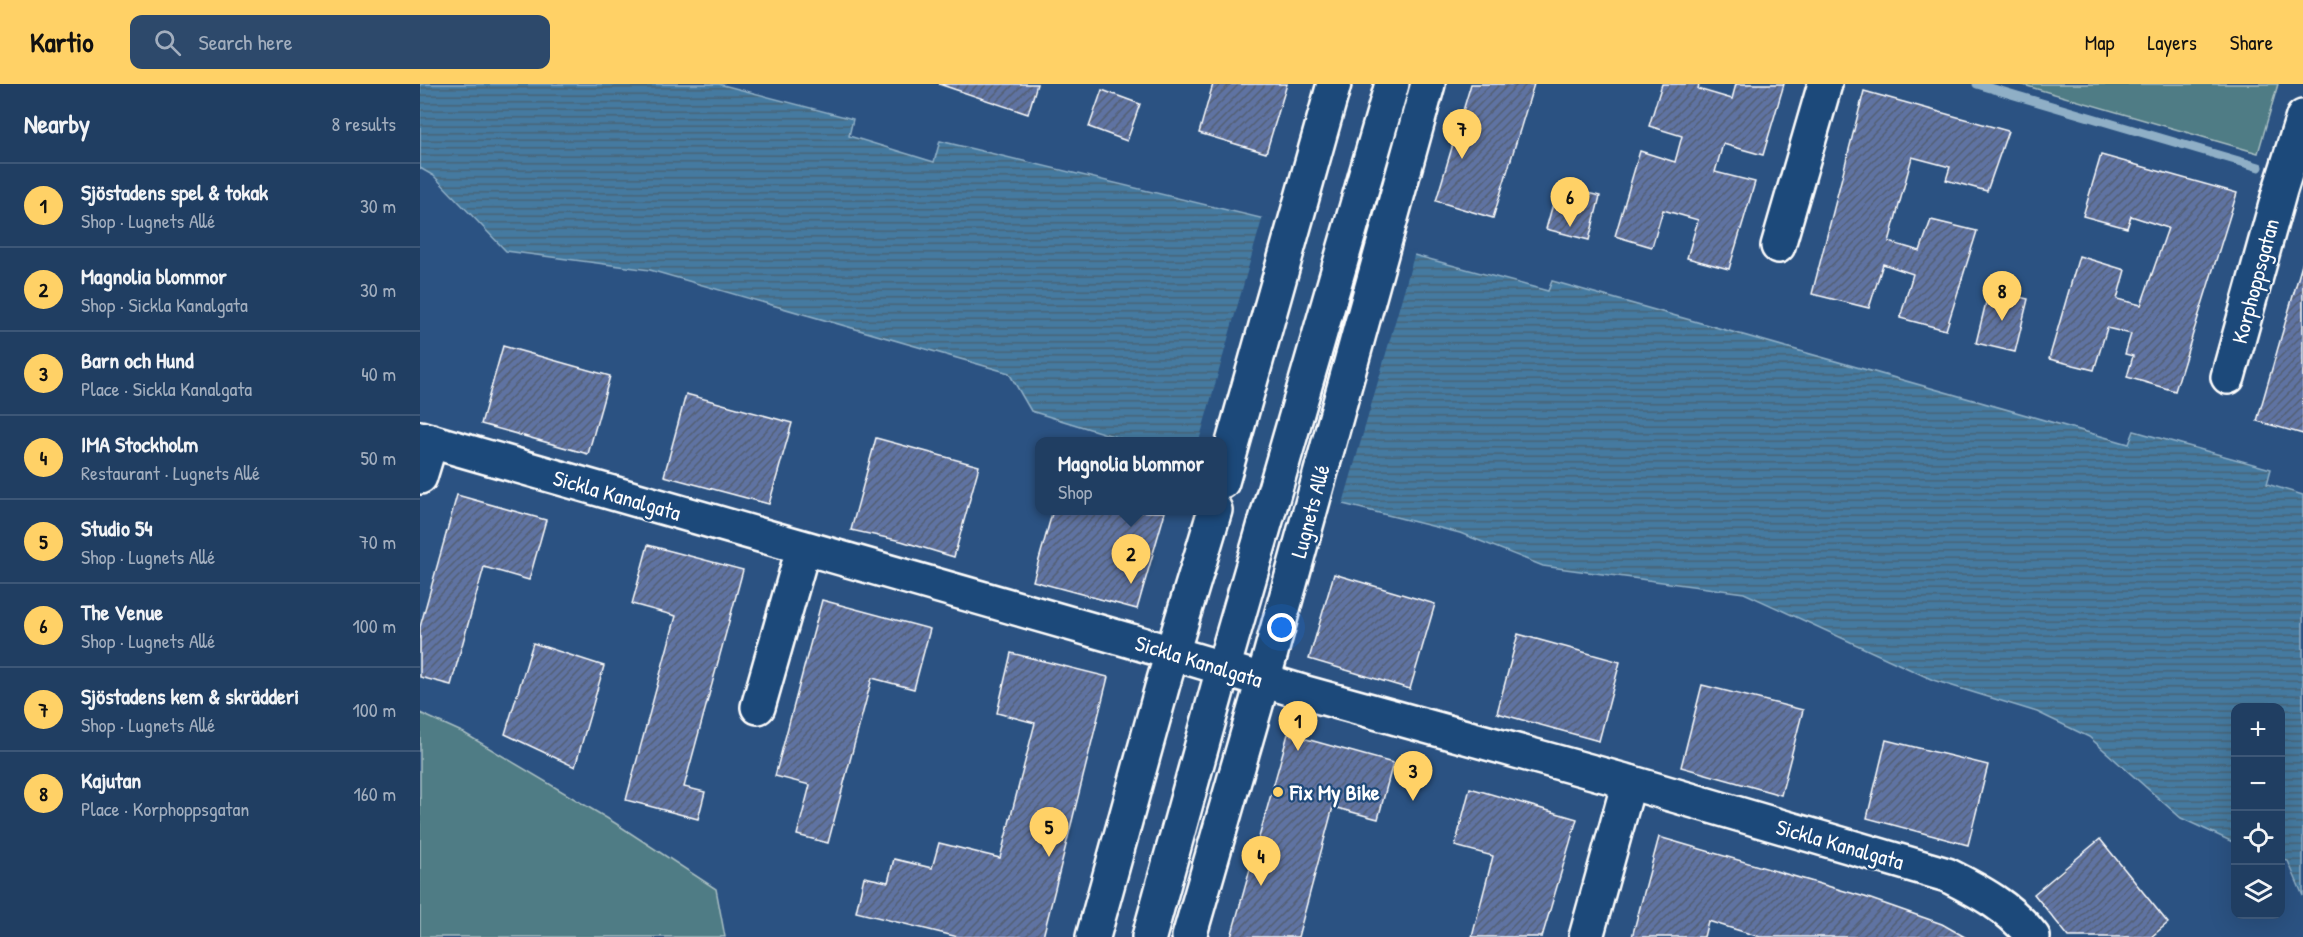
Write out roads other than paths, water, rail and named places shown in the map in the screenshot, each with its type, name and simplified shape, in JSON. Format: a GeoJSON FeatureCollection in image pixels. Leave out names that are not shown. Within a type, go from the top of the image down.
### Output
{"type":"FeatureCollection","features":[{"type":"Feature","properties":{"kind":"street"},"geometry":{"type":"LineString","coordinates":[[1227,464],[1334,84]]}},
{"type":"Feature","properties":{"kind":"street"},"geometry":{"type":"LineString","coordinates":[[1358,169],[1372,84]]}},
{"type":"Feature","properties":{"kind":"street"},"geometry":{"type":"LineString","coordinates":[[1149,937],[1216,667],[1253,535],[1358,169],[1392,84]]}},
{"type":"Feature","properties":{"kind":"street","name":"Lugnets Allé"},"geometry":{"type":"LineString","coordinates":[[1189,937],[1263,680],[1428,84]]}},
{"type":"Feature","properties":{"kind":"street"},"geometry":{"type":"LineString","coordinates":[[1778,246],[1825,84]]}},
{"type":"Feature","properties":{"kind":"street","name":"Korphoppsgatan"},"geometry":{"type":"LineString","coordinates":[[2228,377],[2303,117]]}},
{"type":"Feature","properties":{"kind":"street","name":"Sickla Kanalgata"},"geometry":{"type":"LineString","coordinates":[[420,477],[425,440],[1172,652],[1216,667],[1629,782],[1947,875],[1989,896],[2026,928],[2033,937]]}},
{"type":"Feature","properties":{"kind":"street"},"geometry":{"type":"LineString","coordinates":[[1093,937],[1172,652],[1213,517]]}},
{"type":"Feature","properties":{"kind":"street"},"geometry":{"type":"LineString","coordinates":[[758,707],[803,549]]}},
{"type":"Feature","properties":{"kind":"street"},"geometry":{"type":"LineString","coordinates":[[1130,937],[1216,667]]}},
{"type":"Feature","properties":{"kind":"street"},"geometry":{"type":"LineString","coordinates":[[1586,937],[1629,782]]}},
{"type":"Feature","properties":{"kind":"water"},"geometry":{"type":"Polygon","coordinates":[[[420,84],[719,84],[853,119],[849,136],[934,162],[940,141],[1414,255],[1548,291],[1552,281],[2129,444],[2134,431],[2271,469],[2267,484],[2303,495],[2303,896],[2288,861],[2285,860],[2285,703],[2231,703],[2231,841],[2181,818],[2089,737],[2037,712],[1933,680],[1744,593],[1543,566],[1460,533],[1343,504],[1227,445],[1227,437],[1116,437],[1031,411],[1009,373],[650,270],[506,251],[434,176],[420,168],[420,84]]]}},
{"type":"Feature","properties":{"kind":"waterway"},"geometry":{"type":"LineString","coordinates":[[1977,84],[2259,167]]}},
{"type":"Feature","properties":{"kind":"place","name":"Sjöstadens kem & skrädderi"},"geometry":{"type":"Point","coordinates":[1462,159]}},
{"type":"Feature","properties":{"kind":"place","name":"The Venue"},"geometry":{"type":"Point","coordinates":[1570,227]}},
{"type":"Feature","properties":{"kind":"place","name":"Kajutan"},"geometry":{"type":"Point","coordinates":[2002,321]}},
{"type":"Feature","properties":{"kind":"place","name":"Magnolia blommor"},"geometry":{"type":"Point","coordinates":[1131,584]}},
{"type":"Feature","properties":{"kind":"place","name":"Sjöstadens spel & tokak"},"geometry":{"type":"Point","coordinates":[1298,751]}},
{"type":"Feature","properties":{"kind":"place","name":"Fix My Bike"},"geometry":{"type":"Point","coordinates":[1278,792]}},
{"type":"Feature","properties":{"kind":"place","name":"Barn och Hund"},"geometry":{"type":"Point","coordinates":[1413,801]}},
{"type":"Feature","properties":{"kind":"place","name":"Studio 54"},"geometry":{"type":"Point","coordinates":[1049,857]}},
{"type":"Feature","properties":{"kind":"place","name":"IMA Stockholm"},"geometry":{"type":"Point","coordinates":[1261,886]}}]}
